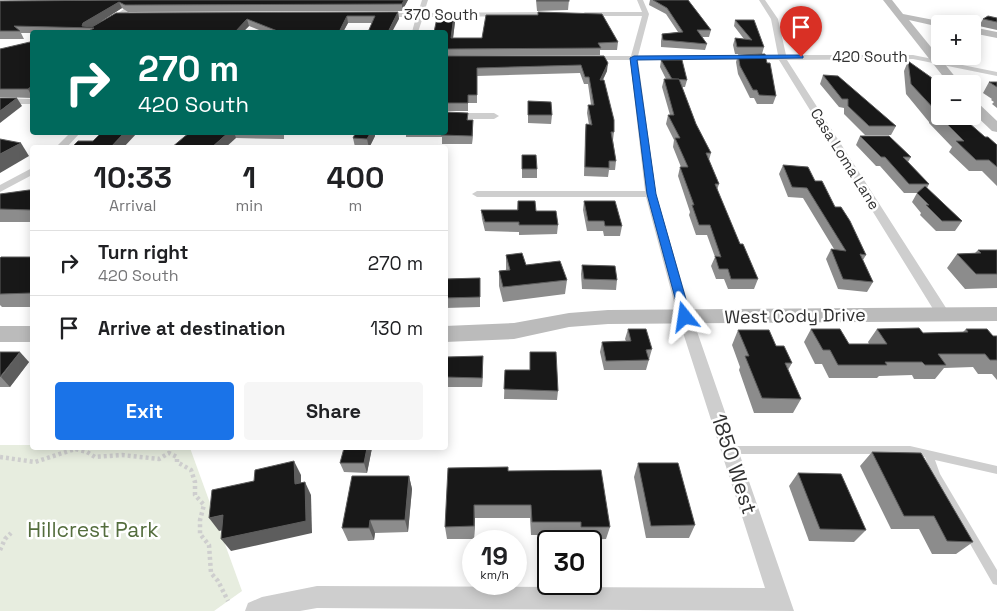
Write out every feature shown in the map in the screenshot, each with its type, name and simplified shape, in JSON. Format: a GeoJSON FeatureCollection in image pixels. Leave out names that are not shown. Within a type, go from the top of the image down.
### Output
{"type":"FeatureCollection","features":[{"type":"Feature","properties":{"kind":"street"},"geometry":{"type":"LineString","coordinates":[[416,30],[424,0]]}},
{"type":"Feature","properties":{"kind":"street"},"geometry":{"type":"LineString","coordinates":[[634,58],[646,14],[640,0]]}},
{"type":"Feature","properties":{"kind":"street","name":"Casa Loma Lane"},"geometry":{"type":"LineString","coordinates":[[762,0],[771,9],[776,18],[782,57],[943,314]]}},
{"type":"Feature","properties":{"kind":"street"},"geometry":{"type":"LineString","coordinates":[[887,0],[931,55]]}},
{"type":"Feature","properties":{"kind":"street"},"geometry":{"type":"LineString","coordinates":[[126,3],[138,1]]}},
{"type":"Feature","properties":{"kind":"street"},"geometry":{"type":"LineString","coordinates":[[93,30],[138,1]]}},
{"type":"Feature","properties":{"kind":"street","name":"370 South"},"geometry":{"type":"LineString","coordinates":[[372,15],[565,14]]}},
{"type":"Feature","properties":{"kind":"street"},"geometry":{"type":"LineString","coordinates":[[574,14],[646,14]]}},
{"type":"Feature","properties":{"kind":"street"},"geometry":{"type":"LineString","coordinates":[[116,16],[126,16]]}},
{"type":"Feature","properties":{"kind":"street"},"geometry":{"type":"LineString","coordinates":[[901,16],[931,22]]}},
{"type":"Feature","properties":{"kind":"street"},"geometry":{"type":"LineString","coordinates":[[981,32],[997,35]]}},
{"type":"Feature","properties":{"kind":"street","name":"420 South"},"geometry":{"type":"LineString","coordinates":[[574,58],[913,57],[931,59]]}},
{"type":"Feature","properties":{"kind":"street","name":"1850 West"},"geometry":{"type":"LineString","coordinates":[[634,58],[651,194],[685,317],[781,605]]}},
{"type":"Feature","properties":{"kind":"street"},"geometry":{"type":"LineString","coordinates":[[939,65],[948,75]]}},
{"type":"Feature","properties":{"kind":"street","name":"420 South"},"geometry":{"type":"LineString","coordinates":[[957,65],[997,74]]}},
{"type":"Feature","properties":{"kind":"street"},"geometry":{"type":"LineString","coordinates":[[0,101],[30,102]]}},
{"type":"Feature","properties":{"kind":"street"},"geometry":{"type":"LineString","coordinates":[[981,113],[997,128]]}},
{"type":"Feature","properties":{"kind":"street"},"geometry":{"type":"LineString","coordinates":[[448,116],[494,116]]}},
{"type":"Feature","properties":{"kind":"street"},"geometry":{"type":"LineString","coordinates":[[63,145],[74,135]]}},
{"type":"Feature","properties":{"kind":"street"},"geometry":{"type":"LineString","coordinates":[[0,189],[15,182],[30,171]]}},
{"type":"Feature","properties":{"kind":"street"},"geometry":{"type":"LineString","coordinates":[[15,182],[30,182]]}},
{"type":"Feature","properties":{"kind":"street"},"geometry":{"type":"LineString","coordinates":[[477,194],[651,194]]}},
{"type":"Feature","properties":{"kind":"street","name":"West Cody Drive"},"geometry":{"type":"LineString","coordinates":[[448,334],[514,331],[569,320],[608,317],[997,314]]}},
{"type":"Feature","properties":{"kind":"street"},"geometry":{"type":"LineString","coordinates":[[0,334],[30,334]]}},
{"type":"Feature","properties":{"kind":"street"},"geometry":{"type":"LineString","coordinates":[[256,611],[262,608],[317,597],[781,605]]}},
{"type":"Feature","properties":{"kind":"lane"},"geometry":{"type":"LineString","coordinates":[[729,450],[910,450],[997,470]]}},
{"type":"Feature","properties":{"kind":"lane"},"geometry":{"type":"LineString","coordinates":[[929,455],[936,476],[997,580]]}},
{"type":"Feature","properties":{"kind":"path"},"geometry":{"type":"LineString","coordinates":[[0,458],[35,462],[72,450]]}},
{"type":"Feature","properties":{"kind":"path"},"geometry":{"type":"LineString","coordinates":[[79,450],[95,457],[122,455],[159,459],[169,452],[178,457],[177,462],[191,470],[195,495],[204,505],[200,520],[200,534],[208,545],[211,573],[222,588],[228,601]]}},
{"type":"Feature","properties":{"kind":"path"},"geometry":{"type":"LineString","coordinates":[[0,550],[5,539],[11,533]]}},
{"type":"Feature","properties":{"kind":"green space","name":"Hillcrest Park"},"geometry":{"type":"Polygon","coordinates":[[[0,445],[30,445],[30,450],[191,450],[242,591],[214,611],[0,611],[0,445]]]}},
{"type":"Feature","properties":{"kind":"building"},"geometry":{"type":"Polygon","coordinates":[[[404,0],[402,4],[125,5],[119,2],[83,23],[82,26],[92,27],[116,13],[398,12],[389,30],[369,30],[375,16],[347,16],[340,30],[275,30],[247,19],[237,30],[90,30],[94,28],[14,26],[20,31],[0,31],[0,1],[404,0]]]}},
{"type":"Feature","properties":{"kind":"building"},"geometry":{"type":"Polygon","coordinates":[[[569,0],[569,1],[537,1],[569,0]]]}},
{"type":"Feature","properties":{"kind":"building"},"geometry":{"type":"Polygon","coordinates":[[[653,0],[688,0],[711,30],[697,30],[707,44],[663,40],[662,34],[683,32],[667,8],[653,0]]]}},
{"type":"Feature","properties":{"kind":"building"},"geometry":{"type":"Polygon","coordinates":[[[538,12],[602,14],[618,42],[598,43],[601,48],[448,49],[448,30],[434,30],[437,18],[442,18],[442,15],[454,15],[451,38],[482,38],[486,15],[538,15],[538,12]]]}},
{"type":"Feature","properties":{"kind":"building"},"geometry":{"type":"Polygon","coordinates":[[[988,16],[997,18],[997,22],[983,19],[988,16]]]}},
{"type":"Feature","properties":{"kind":"building"},"geometry":{"type":"Polygon","coordinates":[[[735,20],[754,20],[764,47],[737,47],[735,38],[752,40],[735,20]]]}},
{"type":"Feature","properties":{"kind":"building"},"geometry":{"type":"Polygon","coordinates":[[[30,42],[30,88],[28,89],[0,89],[0,49],[30,42]]]}},
{"type":"Feature","properties":{"kind":"building"},"geometry":{"type":"Polygon","coordinates":[[[765,54],[767,63],[770,63],[776,96],[759,95],[757,90],[753,90],[740,66],[738,55],[765,54]]]}},
{"type":"Feature","properties":{"kind":"building"},"geometry":{"type":"Polygon","coordinates":[[[448,56],[604,56],[608,63],[600,80],[604,80],[614,120],[614,132],[611,132],[616,161],[609,161],[609,168],[585,167],[586,124],[592,125],[588,105],[594,105],[589,77],[585,77],[581,65],[477,68],[477,95],[468,95],[468,103],[448,103],[448,56]]]}},
{"type":"Feature","properties":{"kind":"building"},"geometry":{"type":"Polygon","coordinates":[[[661,60],[682,60],[687,80],[672,79],[661,60]]]}},
{"type":"Feature","properties":{"kind":"building"},"geometry":{"type":"Polygon","coordinates":[[[908,61],[931,77],[931,106],[911,84],[908,61]]]}},
{"type":"Feature","properties":{"kind":"building"},"geometry":{"type":"Polygon","coordinates":[[[823,75],[838,76],[896,126],[869,126],[848,106],[848,99],[842,99],[823,75]]]}},
{"type":"Feature","properties":{"kind":"building"},"geometry":{"type":"Polygon","coordinates":[[[664,79],[679,79],[696,124],[711,153],[706,153],[719,184],[715,184],[740,244],[743,244],[758,279],[731,279],[728,269],[719,269],[715,256],[721,257],[710,225],[699,225],[680,167],[688,167],[675,138],[680,138],[668,115],[674,115],[664,79]]]}},
{"type":"Feature","properties":{"kind":"building"},"geometry":{"type":"Polygon","coordinates":[[[989,82],[997,82],[997,87],[989,82]]]}},
{"type":"Feature","properties":{"kind":"building"},"geometry":{"type":"Polygon","coordinates":[[[0,98],[17,98],[0,111],[0,98]]]}},
{"type":"Feature","properties":{"kind":"building"},"geometry":{"type":"Polygon","coordinates":[[[528,101],[551,102],[552,115],[528,115],[528,101]]]}},
{"type":"Feature","properties":{"kind":"building"},"geometry":{"type":"Polygon","coordinates":[[[448,112],[468,113],[467,120],[473,120],[472,136],[441,135],[448,135],[448,112]]]}},
{"type":"Feature","properties":{"kind":"building"},"geometry":{"type":"Polygon","coordinates":[[[948,125],[971,125],[985,137],[988,137],[997,145],[997,167],[989,160],[976,160],[956,141],[964,141],[948,125]]]}},
{"type":"Feature","properties":{"kind":"building"},"geometry":{"type":"Polygon","coordinates":[[[99,135],[122,135],[113,145],[74,145],[78,141],[93,141],[99,135]]]}},
{"type":"Feature","properties":{"kind":"building"},"geometry":{"type":"Polygon","coordinates":[[[186,135],[226,135],[214,145],[175,145],[186,135]]]}},
{"type":"Feature","properties":{"kind":"building"},"geometry":{"type":"Polygon","coordinates":[[[354,135],[369,135],[367,139],[353,138],[354,135]]]}},
{"type":"Feature","properties":{"kind":"building"},"geometry":{"type":"Polygon","coordinates":[[[860,136],[889,136],[911,157],[903,157],[929,184],[909,184],[885,157],[881,157],[860,136]]]}},
{"type":"Feature","properties":{"kind":"building"},"geometry":{"type":"Polygon","coordinates":[[[0,139],[21,143],[0,154],[0,139]]]}},
{"type":"Feature","properties":{"kind":"building"},"geometry":{"type":"Polygon","coordinates":[[[522,155],[536,155],[537,169],[522,169],[522,155]]]}},
{"type":"Feature","properties":{"kind":"building"},"geometry":{"type":"Polygon","coordinates":[[[783,165],[808,167],[815,181],[822,181],[835,207],[841,207],[850,221],[866,255],[860,254],[873,282],[843,279],[831,249],[846,251],[807,188],[792,187],[783,165]]]}},
{"type":"Feature","properties":{"kind":"building"},"geometry":{"type":"Polygon","coordinates":[[[925,186],[962,221],[942,221],[917,193],[925,186]]]}},
{"type":"Feature","properties":{"kind":"building"},"geometry":{"type":"Polygon","coordinates":[[[30,190],[30,210],[0,209],[0,194],[30,190]]]}},
{"type":"Feature","properties":{"kind":"building"},"geometry":{"type":"Polygon","coordinates":[[[518,201],[535,201],[536,211],[556,211],[558,225],[519,225],[519,222],[485,222],[481,210],[518,210],[518,201]]]}},
{"type":"Feature","properties":{"kind":"building"},"geometry":{"type":"Polygon","coordinates":[[[584,201],[615,201],[622,226],[605,226],[604,221],[588,221],[584,201]]]}},
{"type":"Feature","properties":{"kind":"building"},"geometry":{"type":"Polygon","coordinates":[[[978,250],[997,250],[997,274],[976,274],[957,254],[981,253],[978,250]]]}},
{"type":"Feature","properties":{"kind":"building"},"geometry":{"type":"Polygon","coordinates":[[[522,253],[526,265],[560,261],[567,280],[503,287],[499,271],[510,270],[506,255],[522,253]]]}},
{"type":"Feature","properties":{"kind":"building"},"geometry":{"type":"Polygon","coordinates":[[[30,257],[30,293],[0,294],[0,258],[30,257]]]}},
{"type":"Feature","properties":{"kind":"building"},"geometry":{"type":"Polygon","coordinates":[[[582,265],[615,266],[617,280],[584,279],[582,265]]]}},
{"type":"Feature","properties":{"kind":"building"},"geometry":{"type":"Polygon","coordinates":[[[480,278],[480,297],[448,298],[448,279],[480,278]]]}},
{"type":"Feature","properties":{"kind":"building"},"geometry":{"type":"Polygon","coordinates":[[[919,328],[923,333],[968,332],[966,329],[987,329],[993,336],[997,336],[997,360],[990,360],[985,354],[938,354],[946,365],[925,365],[922,362],[885,362],[887,365],[838,365],[830,350],[823,350],[811,329],[840,329],[849,344],[887,344],[877,329],[919,328]]]}},
{"type":"Feature","properties":{"kind":"building"},"geometry":{"type":"Polygon","coordinates":[[[628,329],[646,329],[652,349],[646,350],[649,360],[606,361],[602,342],[631,341],[628,329]]]}},
{"type":"Feature","properties":{"kind":"building"},"geometry":{"type":"Polygon","coordinates":[[[738,330],[769,330],[776,346],[784,346],[792,363],[785,363],[801,399],[762,398],[745,356],[749,356],[738,330]]]}},
{"type":"Feature","properties":{"kind":"building"},"geometry":{"type":"Polygon","coordinates":[[[0,352],[20,352],[0,377],[0,352]]]}},
{"type":"Feature","properties":{"kind":"building"},"geometry":{"type":"Polygon","coordinates":[[[530,352],[556,352],[558,391],[504,389],[505,370],[530,370],[530,352]]]}},
{"type":"Feature","properties":{"kind":"building"},"geometry":{"type":"Polygon","coordinates":[[[483,356],[482,378],[448,377],[448,357],[483,356]]]}},
{"type":"Feature","properties":{"kind":"building"},"geometry":{"type":"Polygon","coordinates":[[[343,450],[367,450],[364,463],[340,463],[343,450]]]}},
{"type":"Feature","properties":{"kind":"building"},"geometry":{"type":"Polygon","coordinates":[[[872,452],[921,453],[973,542],[947,541],[934,516],[904,516],[872,452]]]}},
{"type":"Feature","properties":{"kind":"building"},"geometry":{"type":"Polygon","coordinates":[[[294,461],[295,484],[305,482],[306,521],[221,539],[223,515],[209,518],[212,490],[254,481],[255,470],[294,461]]]}},
{"type":"Feature","properties":{"kind":"building"},"geometry":{"type":"Polygon","coordinates":[[[638,463],[678,463],[695,525],[651,526],[638,463]]]}},
{"type":"Feature","properties":{"kind":"building"},"geometry":{"type":"Polygon","coordinates":[[[508,467],[508,471],[601,470],[610,527],[581,527],[581,522],[532,522],[531,505],[474,505],[474,526],[445,527],[448,468],[508,467]]]}},
{"type":"Feature","properties":{"kind":"building"},"geometry":{"type":"Polygon","coordinates":[[[798,473],[841,474],[866,530],[820,529],[798,473]]]}},
{"type":"Feature","properties":{"kind":"building"},"geometry":{"type":"Polygon","coordinates":[[[352,476],[409,476],[405,520],[370,520],[369,528],[342,528],[352,476]]]}},
{"type":"Feature","properties":{"kind":"route"},"geometry":{"type":"LineString","coordinates":[[685,317],[651,194],[634,58],[801,57]]}}]}
